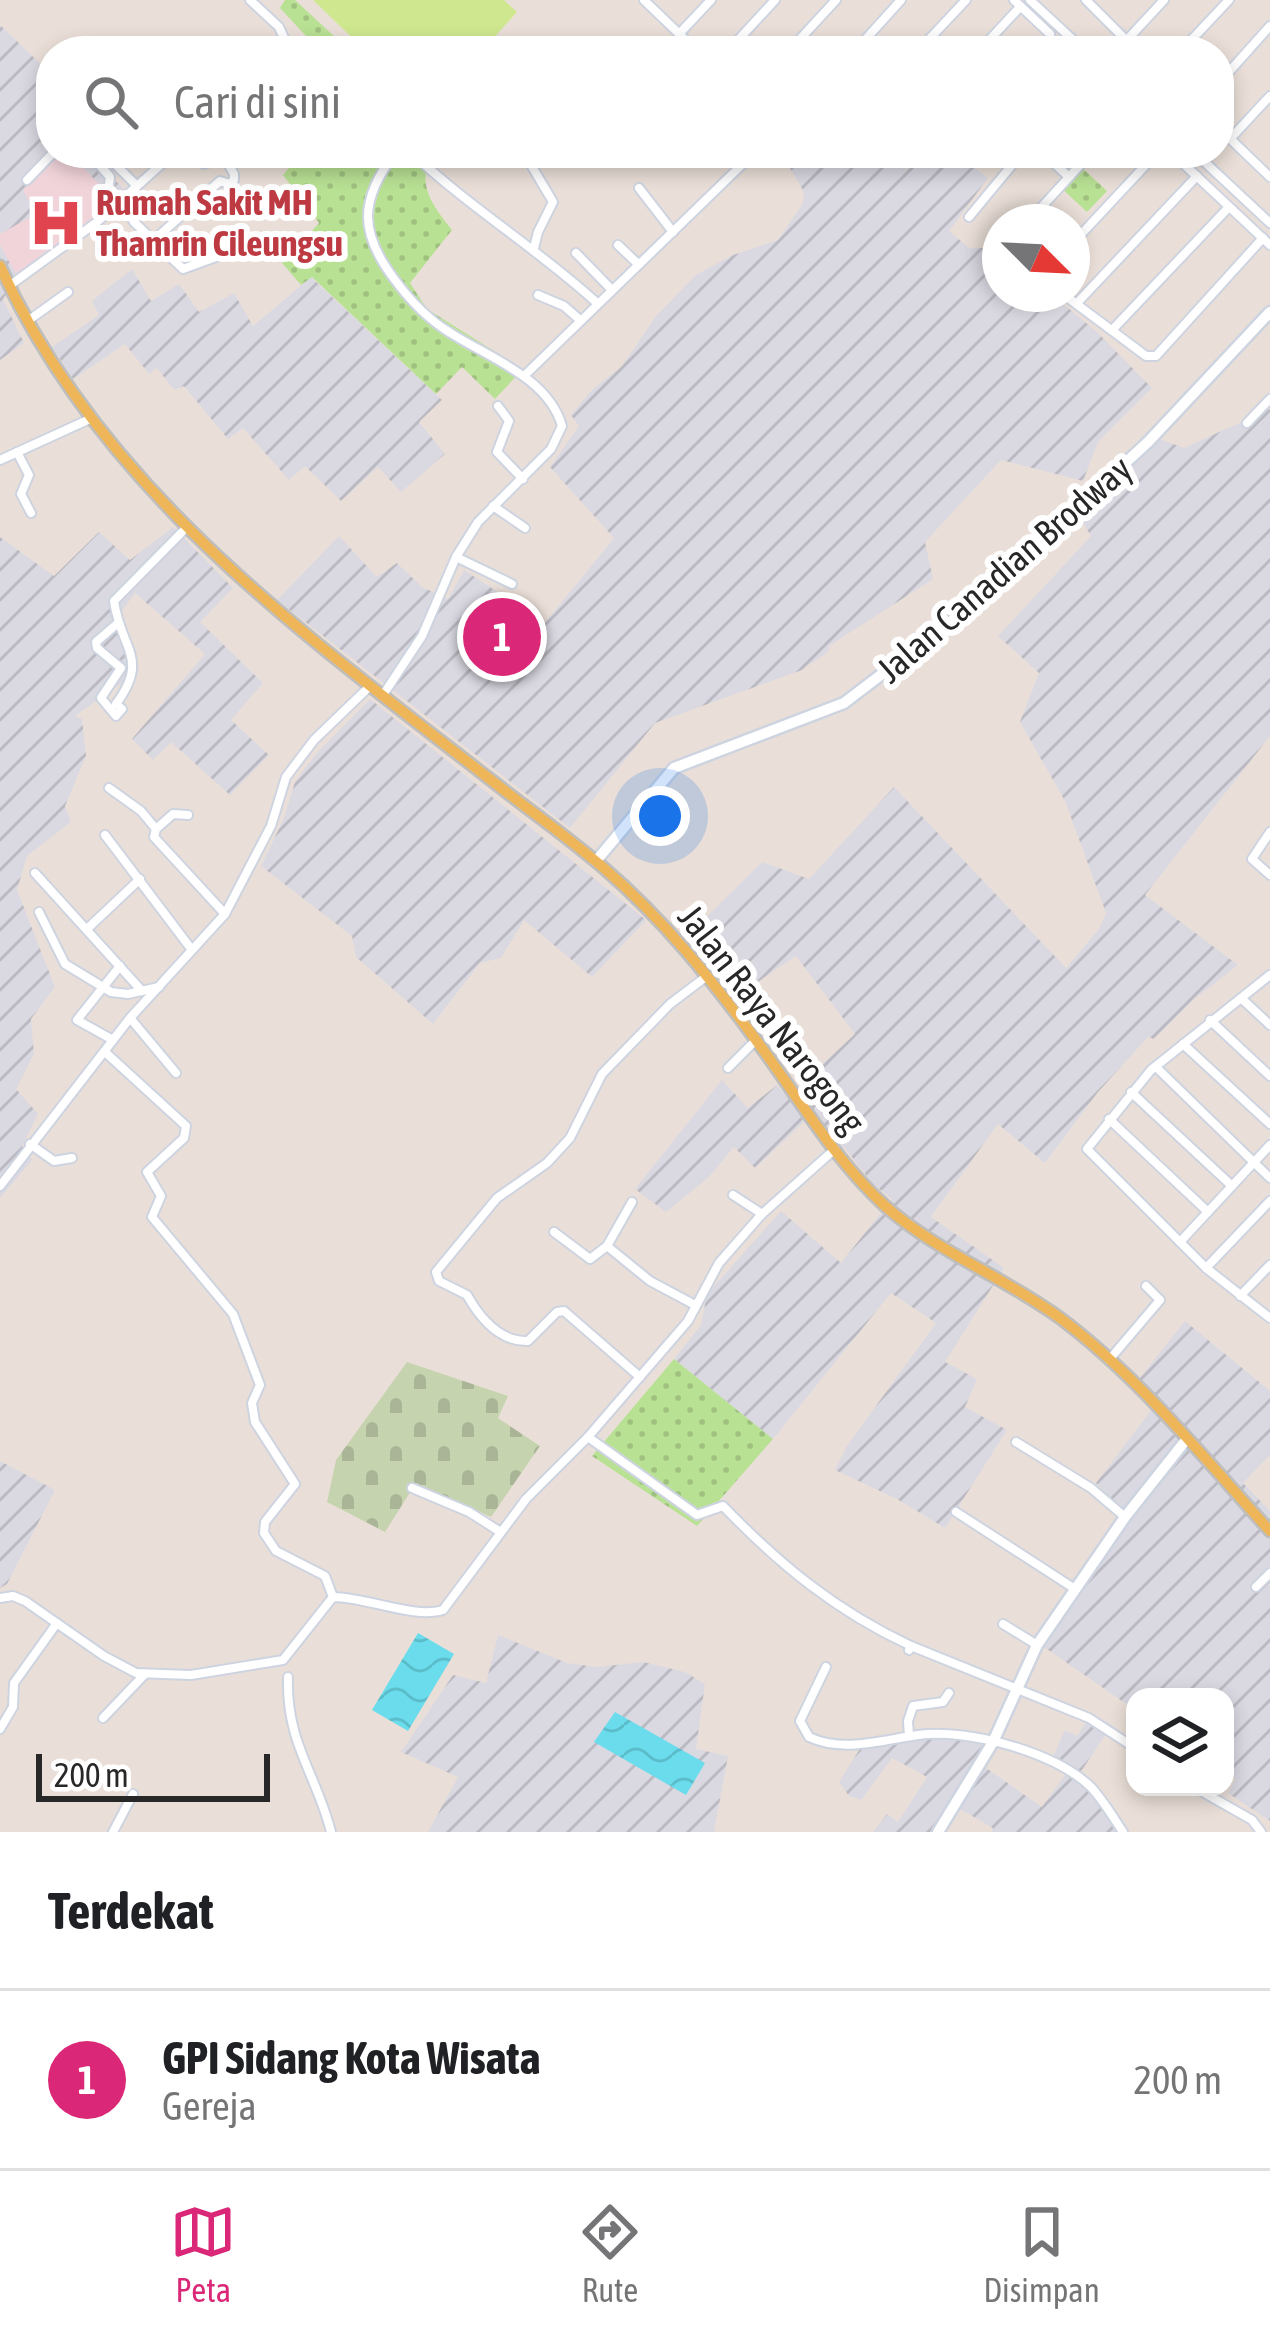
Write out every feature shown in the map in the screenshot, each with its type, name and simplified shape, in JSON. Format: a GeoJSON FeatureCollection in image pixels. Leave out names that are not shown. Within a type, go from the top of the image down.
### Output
{"type":"FeatureCollection","features":[{"type":"Feature","properties":{"kind":"main road","name":"Jalan Raya Narogong"},"geometry":{"type":"LineString","coordinates":[[0,266],[28,321],[92,418],[186,528],[383,695],[596,861],[659,921],[707,976],[836,1148],[886,1206],[1062,1320],[1167,1416],[1270,1531]]}},
{"type":"Feature","properties":{"kind":"street"},"geometry":{"type":"LineString","coordinates":[[250,0],[283,36]]}},
{"type":"Feature","properties":{"kind":"street"},"geometry":{"type":"LineString","coordinates":[[645,0],[679,34],[711,0]]}},
{"type":"Feature","properties":{"kind":"street"},"geometry":{"type":"LineString","coordinates":[[742,36],[776,0]]}},
{"type":"Feature","properties":{"kind":"street"},"geometry":{"type":"LineString","coordinates":[[803,36],[836,0]]}},
{"type":"Feature","properties":{"kind":"street"},"geometry":{"type":"LineString","coordinates":[[869,36],[902,0]]}},
{"type":"Feature","properties":{"kind":"street"},"geometry":{"type":"LineString","coordinates":[[932,36],[966,0]]}},
{"type":"Feature","properties":{"kind":"street"},"geometry":{"type":"LineString","coordinates":[[1030,0],[1069,36]]}},
{"type":"Feature","properties":{"kind":"street"},"geometry":{"type":"LineString","coordinates":[[1086,0],[1121,36]]}},
{"type":"Feature","properties":{"kind":"street"},"geometry":{"type":"LineString","coordinates":[[1095,9],[1103,0]]}},
{"type":"Feature","properties":{"kind":"street"},"geometry":{"type":"LineString","coordinates":[[1131,36],[1164,0]]}},
{"type":"Feature","properties":{"kind":"street"},"geometry":{"type":"LineString","coordinates":[[1195,36],[1228,0]]}},
{"type":"Feature","properties":{"kind":"street"},"geometry":{"type":"LineString","coordinates":[[991,36],[1017,4],[1050,36]]}},
{"type":"Feature","properties":{"kind":"street"},"geometry":{"type":"LineString","coordinates":[[1234,66],[1270,26]]}},
{"type":"Feature","properties":{"kind":"street"},"geometry":{"type":"LineString","coordinates":[[1234,135],[1270,96]]}},
{"type":"Feature","properties":{"kind":"street"},"geometry":{"type":"LineString","coordinates":[[1234,142],[1268,172]]}},
{"type":"Feature","properties":{"kind":"street"},"geometry":{"type":"LineString","coordinates":[[28,180],[39,168]]}},
{"type":"Feature","properties":{"kind":"street"},"geometry":{"type":"LineString","coordinates":[[102,168],[110,177],[108,192],[187,270],[216,257]]}},
{"type":"Feature","properties":{"kind":"street"},"geometry":{"type":"LineString","coordinates":[[118,168],[137,186]]}},
{"type":"Feature","properties":{"kind":"street"},"geometry":{"type":"LineString","coordinates":[[9,286],[160,168]]}},
{"type":"Feature","properties":{"kind":"street"},"geometry":{"type":"LineString","coordinates":[[154,240],[220,181],[229,184],[234,180],[232,168]]}},
{"type":"Feature","properties":{"kind":"street"},"geometry":{"type":"LineString","coordinates":[[383,695],[422,636],[456,557],[493,506],[551,449],[562,426],[559,415],[524,376],[444,330],[408,297],[373,252],[368,227],[372,187],[385,168]]}},
{"type":"Feature","properties":{"kind":"street"},"geometry":{"type":"LineString","coordinates":[[430,168],[496,225],[535,248],[597,303]]}},
{"type":"Feature","properties":{"kind":"street"},"geometry":{"type":"LineString","coordinates":[[533,168],[554,202],[535,248]]}},
{"type":"Feature","properties":{"kind":"street"},"geometry":{"type":"LineString","coordinates":[[524,376],[737,168]]}},
{"type":"Feature","properties":{"kind":"street"},"geometry":{"type":"LineString","coordinates":[[969,217],[1010,168]]}},
{"type":"Feature","properties":{"kind":"street"},"geometry":{"type":"LineString","coordinates":[[1059,168],[1069,177]]}},
{"type":"Feature","properties":{"kind":"street"},"geometry":{"type":"LineString","coordinates":[[1044,204],[1077,168]]}},
{"type":"Feature","properties":{"kind":"street"},"geometry":{"type":"LineString","coordinates":[[1090,225],[1143,168]]}},
{"type":"Feature","properties":{"kind":"street"},"geometry":{"type":"LineString","coordinates":[[1090,311],[1146,356],[1156,356],[1267,241],[1188,168]]}},
{"type":"Feature","properties":{"kind":"street"},"geometry":{"type":"LineString","coordinates":[[1211,168],[1270,223]]}},
{"type":"Feature","properties":{"kind":"street"},"geometry":{"type":"LineString","coordinates":[[1090,289],[1197,176]]}},
{"type":"Feature","properties":{"kind":"street"},"geometry":{"type":"LineString","coordinates":[[639,188],[673,232]]}},
{"type":"Feature","properties":{"kind":"street"},"geometry":{"type":"LineString","coordinates":[[1114,328],[1229,207]]}},
{"type":"Feature","properties":{"kind":"street"},"geometry":{"type":"LineString","coordinates":[[618,245],[637,263]]}},
{"type":"Feature","properties":{"kind":"street"},"geometry":{"type":"LineString","coordinates":[[576,253],[611,289]]}},
{"type":"Feature","properties":{"kind":"street"},"geometry":{"type":"LineString","coordinates":[[28,321],[68,292]]}},
{"type":"Feature","properties":{"kind":"street"},"geometry":{"type":"LineString","coordinates":[[538,295],[564,306],[580,320]]}},
{"type":"Feature","properties":{"kind":"street","name":"Jalan Canadian Brodway"},"geometry":{"type":"LineString","coordinates":[[596,861],[674,768],[844,704],[966,610],[1148,442],[1270,313]]}},
{"type":"Feature","properties":{"kind":"street"},"geometry":{"type":"LineString","coordinates":[[1247,423],[1270,399]]}},
{"type":"Feature","properties":{"kind":"street"},"geometry":{"type":"LineString","coordinates":[[498,406],[509,421],[497,452],[523,479]]}},
{"type":"Feature","properties":{"kind":"street"},"geometry":{"type":"LineString","coordinates":[[0,460],[92,418]]}},
{"type":"Feature","properties":{"kind":"street"},"geometry":{"type":"LineString","coordinates":[[16,452],[29,476],[21,494],[31,513]]}},
{"type":"Feature","properties":{"kind":"street"},"geometry":{"type":"LineString","coordinates":[[493,506],[525,528]]}},
{"type":"Feature","properties":{"kind":"street"},"geometry":{"type":"LineString","coordinates":[[118,623],[96,642],[121,668],[101,698],[115,716],[122,710],[116,704],[132,682],[135,665],[118,623],[115,601],[186,528]]}},
{"type":"Feature","properties":{"kind":"street"},"geometry":{"type":"LineString","coordinates":[[456,557],[512,584]]}},
{"type":"Feature","properties":{"kind":"street"},"geometry":{"type":"LineString","coordinates":[[0,1186],[130,1018],[225,914],[271,826],[286,777],[314,740],[371,685]]}},
{"type":"Feature","properties":{"kind":"street"},"geometry":{"type":"LineString","coordinates":[[109,788],[141,811],[156,829]]}},
{"type":"Feature","properties":{"kind":"street"},"geometry":{"type":"LineString","coordinates":[[188,815],[173,814],[156,829],[155,840],[225,914]]}},
{"type":"Feature","properties":{"kind":"street"},"geometry":{"type":"LineString","coordinates":[[104,835],[192,950]]}},
{"type":"Feature","properties":{"kind":"street"},"geometry":{"type":"LineString","coordinates":[[1269,836],[1252,859],[1270,875]]}},
{"type":"Feature","properties":{"kind":"street"},"geometry":{"type":"LineString","coordinates":[[35,873],[142,992]]}},
{"type":"Feature","properties":{"kind":"street"},"geometry":{"type":"LineString","coordinates":[[87,929],[140,879]]}},
{"type":"Feature","properties":{"kind":"street"},"geometry":{"type":"LineString","coordinates":[[39,912],[61,961],[101,987],[128,994],[160,987]]}},
{"type":"Feature","properties":{"kind":"street"},"geometry":{"type":"LineString","coordinates":[[112,1040],[76,1020],[120,966]]}},
{"type":"Feature","properties":{"kind":"street"},"geometry":{"type":"LineString","coordinates":[[1270,975],[1156,1067],[1089,1144],[1089,1154],[1206,1268],[1270,1318]]}},
{"type":"Feature","properties":{"kind":"street"},"geometry":{"type":"LineString","coordinates":[[640,1377],[564,1311],[528,1341],[501,1334],[474,1311],[467,1295],[439,1281],[436,1272],[497,1198],[547,1163],[570,1138],[602,1074],[670,1004],[707,976]]}},
{"type":"Feature","properties":{"kind":"street"},"geometry":{"type":"LineString","coordinates":[[1241,998],[1270,1025]]}},
{"type":"Feature","properties":{"kind":"street"},"geometry":{"type":"LineString","coordinates":[[130,1018],[176,1073]]}},
{"type":"Feature","properties":{"kind":"street"},"geometry":{"type":"LineString","coordinates":[[1210,1020],[1270,1076]]}},
{"type":"Feature","properties":{"kind":"street"},"geometry":{"type":"LineString","coordinates":[[728,1068],[756,1040]]}},
{"type":"Feature","properties":{"kind":"street"},"geometry":{"type":"LineString","coordinates":[[1183,1043],[1270,1124]]}},
{"type":"Feature","properties":{"kind":"street"},"geometry":{"type":"LineString","coordinates":[[106,1052],[186,1126],[184,1138],[147,1172],[161,1196],[152,1217],[233,1314],[260,1385],[252,1403],[254,1417],[295,1484],[266,1522],[264,1532],[276,1551],[325,1576],[333,1597]]}},
{"type":"Feature","properties":{"kind":"street"},"geometry":{"type":"LineString","coordinates":[[1156,1067],[1270,1178]]}},
{"type":"Feature","properties":{"kind":"street"},"geometry":{"type":"LineString","coordinates":[[1131,1092],[1232,1186]]}},
{"type":"Feature","properties":{"kind":"street"},"geometry":{"type":"LineString","coordinates":[[1109,1119],[1208,1212]]}},
{"type":"Feature","properties":{"kind":"street"},"geometry":{"type":"LineString","coordinates":[[30,1144],[54,1161],[72,1158]]}},
{"type":"Feature","properties":{"kind":"street"},"geometry":{"type":"LineString","coordinates":[[1180,1242],[1270,1145]]}},
{"type":"Feature","properties":{"kind":"street"},"geometry":{"type":"LineString","coordinates":[[333,1597],[439,1611],[499,1531],[688,1321],[719,1263],[762,1214],[836,1148]]}},
{"type":"Feature","properties":{"kind":"street"},"geometry":{"type":"LineString","coordinates":[[734,1195],[762,1214]]}},
{"type":"Feature","properties":{"kind":"street"},"geometry":{"type":"LineString","coordinates":[[1206,1268],[1270,1201]]}},
{"type":"Feature","properties":{"kind":"street"},"geometry":{"type":"LineString","coordinates":[[554,1232],[590,1259],[608,1246],[632,1202]]}},
{"type":"Feature","properties":{"kind":"street"},"geometry":{"type":"LineString","coordinates":[[608,1246],[650,1280],[695,1305]]}},
{"type":"Feature","properties":{"kind":"street"},"geometry":{"type":"LineString","coordinates":[[1240,1296],[1270,1264]]}},
{"type":"Feature","properties":{"kind":"street"},"geometry":{"type":"LineString","coordinates":[[1109,1360],[1160,1300],[1146,1286]]}},
{"type":"Feature","properties":{"kind":"street"},"geometry":{"type":"LineString","coordinates":[[588,1437],[697,1515],[723,1506],[772,1558],[826,1600],[910,1648],[1089,1718],[1126,1742]]}},
{"type":"Feature","properties":{"kind":"street"},"geometry":{"type":"LineString","coordinates":[[938,1832],[993,1742],[1037,1645],[1125,1517],[1186,1440]]}},
{"type":"Feature","properties":{"kind":"street"},"geometry":{"type":"LineString","coordinates":[[1016,1442],[1091,1488],[1125,1517]]}},
{"type":"Feature","properties":{"kind":"street"},"geometry":{"type":"LineString","coordinates":[[412,1488],[469,1512],[499,1531]]}},
{"type":"Feature","properties":{"kind":"street"},"geometry":{"type":"LineString","coordinates":[[956,1512],[1075,1589]]}},
{"type":"Feature","properties":{"kind":"street"},"geometry":{"type":"LineString","coordinates":[[1256,1587],[1270,1574]]}},
{"type":"Feature","properties":{"kind":"street"},"geometry":{"type":"LineString","coordinates":[[0,1598],[17,1597],[136,1673],[191,1676],[283,1660],[333,1597]]}},
{"type":"Feature","properties":{"kind":"street"},"geometry":{"type":"LineString","coordinates":[[0,1729],[13,1707],[14,1683],[57,1623]]}},
{"type":"Feature","properties":{"kind":"street"},"geometry":{"type":"LineString","coordinates":[[1004,1624],[1037,1645]]}},
{"type":"Feature","properties":{"kind":"street"},"geometry":{"type":"LineString","coordinates":[[826,1667],[800,1721],[809,1737],[832,1745],[931,1734],[993,1742],[1070,1770],[1094,1790],[1123,1832]]}},
{"type":"Feature","properties":{"kind":"street"},"geometry":{"type":"LineString","coordinates":[[103,1718],[146,1673]]}},
{"type":"Feature","properties":{"kind":"street"},"geometry":{"type":"LineString","coordinates":[[288,1677],[294,1741],[331,1832]]}},
{"type":"Feature","properties":{"kind":"street"},"geometry":{"type":"LineString","coordinates":[[909,1736],[913,1706],[943,1702],[949,1693]]}},
{"type":"Feature","properties":{"kind":"street"},"geometry":{"type":"LineString","coordinates":[[113,1832],[133,1794]]}},
{"type":"Feature","properties":{"kind":"street"},"geometry":{"type":"LineString","coordinates":[[1210,1796],[1246,1816],[1262,1832]]}},
{"type":"Feature","properties":{"kind":"shaded area"},"geometry":{"type":"Polygon","coordinates":[[[0,25],[36,60],[36,168],[102,168],[126,191],[119,207],[7,293],[3,299],[24,343],[0,360],[0,25]]]}},
{"type":"Feature","properties":{"kind":"shaded area","name":"Rumah Sakit MH Thamrin Cileungsu"},"geometry":{"type":"Polygon","coordinates":[[[46,168],[84,168],[106,191],[102,196],[112,206],[18,278],[0,245],[0,234],[36,214],[23,190],[46,168]]]}},
{"type":"Feature","properties":{"kind":"shaded area"},"geometry":{"type":"Polygon","coordinates":[[[790,168],[975,168],[988,178],[949,231],[969,248],[982,248],[982,312],[1073,312],[1152,388],[1098,442],[1083,481],[1001,460],[925,542],[933,579],[829,646],[829,651],[802,670],[655,723],[570,828],[277,600],[339,536],[377,577],[397,563],[422,587],[448,599],[464,570],[499,593],[538,631],[614,538],[550,467],[579,426],[571,415],[622,366],[656,316],[696,275],[733,255],[778,240],[803,203],[804,192],[790,168]]]}},
{"type":"Feature","properties":{"kind":"shaded area"},"geometry":{"type":"Polygon","coordinates":[[[132,269],[151,301],[179,284],[199,312],[234,293],[253,326],[311,277],[442,400],[419,422],[445,454],[401,492],[378,467],[341,501],[305,466],[289,480],[243,428],[228,439],[184,386],[174,390],[157,368],[149,374],[125,344],[73,379],[52,347],[99,315],[92,301],[132,269]]]}},
{"type":"Feature","properties":{"kind":"shaded area"},"geometry":{"type":"Polygon","coordinates":[[[1270,409],[1270,736],[1145,895],[1238,965],[1154,1039],[1148,1037],[1098,1092],[1045,1163],[998,1124],[931,1217],[1004,1268],[945,1362],[977,1379],[965,1407],[1007,1430],[945,1528],[835,1470],[847,1446],[936,1323],[891,1293],[773,1439],[674,1359],[701,1325],[707,1294],[781,1211],[841,1263],[892,1199],[873,1184],[844,1147],[831,1154],[806,1120],[755,1168],[734,1147],[708,1178],[666,1212],[635,1189],[722,1080],[748,1108],[777,1085],[787,1097],[855,1034],[796,956],[737,996],[686,937],[762,862],[809,879],[894,787],[1066,968],[1099,929],[1106,913],[1065,801],[1020,722],[1039,673],[998,636],[1091,536],[1079,516],[1157,438],[1184,448],[1270,409]]]}},
{"type":"Feature","properties":{"kind":"shaded area"},"geometry":{"type":"Polygon","coordinates":[[[173,527],[233,588],[200,622],[263,683],[231,720],[269,755],[230,795],[171,742],[153,760],[132,739],[205,654],[135,593],[113,623],[137,672],[75,716],[82,719],[86,756],[65,806],[71,822],[27,856],[17,890],[55,987],[31,1019],[34,1054],[16,1089],[38,1114],[22,1146],[32,1160],[0,1198],[0,537],[54,576],[99,532],[130,560],[173,527]]]}},
{"type":"Feature","properties":{"kind":"shaded area"},"geometry":{"type":"Polygon","coordinates":[[[370,699],[646,920],[592,977],[524,920],[501,958],[480,963],[433,1024],[356,957],[352,936],[261,866],[295,782],[370,699]]]}},
{"type":"Feature","properties":{"kind":"shaded area"},"geometry":{"type":"Polygon","coordinates":[[[1185,1321],[1270,1391],[1270,1455],[1243,1483],[1270,1511],[1270,1821],[1232,1796],[1234,1688],[1126,1688],[1126,1704],[1044,1647],[1131,1519],[1096,1483],[1152,1409],[1132,1388],[1185,1321]]]}},
{"type":"Feature","properties":{"kind":"shaded area"},"geometry":{"type":"Polygon","coordinates":[[[0,1461],[55,1490],[7,1584],[0,1588],[0,1461]]]}},
{"type":"Feature","properties":{"kind":"shaded area"},"geometry":{"type":"Polygon","coordinates":[[[498,1635],[567,1663],[597,1667],[643,1662],[685,1672],[705,1684],[696,1749],[728,1756],[714,1832],[428,1832],[458,1777],[401,1752],[453,1675],[486,1683],[498,1635]]]}},
{"type":"Feature","properties":{"kind":"shaded area"},"geometry":{"type":"Polygon","coordinates":[[[1091,1715],[1112,1725],[1080,1773],[1098,1787],[1125,1832],[992,1832],[993,1828],[953,1805],[933,1832],[873,1832],[887,1814],[898,1822],[927,1777],[892,1758],[861,1800],[849,1796],[839,1782],[861,1747],[926,1731],[1000,1740],[986,1768],[1042,1807],[1070,1768],[1052,1759],[1065,1730],[1077,1736],[1091,1715]]]}},
{"type":"Feature","properties":{"kind":"green space"},"geometry":{"type":"Polygon","coordinates":[[[285,0],[295,0],[334,36],[306,36],[280,8],[285,0]]]}},
{"type":"Feature","properties":{"kind":"green space"},"geometry":{"type":"Polygon","coordinates":[[[313,0],[504,0],[517,12],[495,36],[350,36],[313,0]]]}},
{"type":"Feature","properties":{"kind":"green space"},"geometry":{"type":"Polygon","coordinates":[[[289,168],[427,168],[428,193],[452,230],[410,283],[427,309],[523,369],[495,399],[462,367],[436,394],[312,277],[301,285],[282,263],[319,223],[283,175],[289,168]]]}},
{"type":"Feature","properties":{"kind":"green space"},"geometry":{"type":"Polygon","coordinates":[[[1076,168],[1082,168],[1107,191],[1090,209],[1090,204],[1078,204],[1059,186],[1076,168]]]}},
{"type":"Feature","properties":{"kind":"green space"},"geometry":{"type":"Polygon","coordinates":[[[674,1359],[773,1439],[697,1526],[592,1456],[674,1359]]]}},
{"type":"Feature","properties":{"kind":"green space"},"geometry":{"type":"Polygon","coordinates":[[[407,1362],[508,1396],[498,1418],[540,1446],[491,1517],[416,1483],[385,1532],[327,1502],[336,1460],[407,1362]]]}},
{"type":"Feature","properties":{"kind":"water"},"geometry":{"type":"Polygon","coordinates":[[[418,1633],[454,1654],[408,1731],[372,1710],[418,1633]]]}},
{"type":"Feature","properties":{"kind":"water"},"geometry":{"type":"Polygon","coordinates":[[[615,1712],[705,1763],[686,1795],[594,1742],[615,1712]]]}},
{"type":"Feature","properties":{"kind":"place","name":"Rumah Sakit MH Thamrin Cileungsu"},"geometry":{"type":"Point","coordinates":[56,223]}},
{"type":"Feature","properties":{"kind":"place","name":"GPI Sidang Kota Wisata"},"geometry":{"type":"Point","coordinates":[502,637]}}]}
